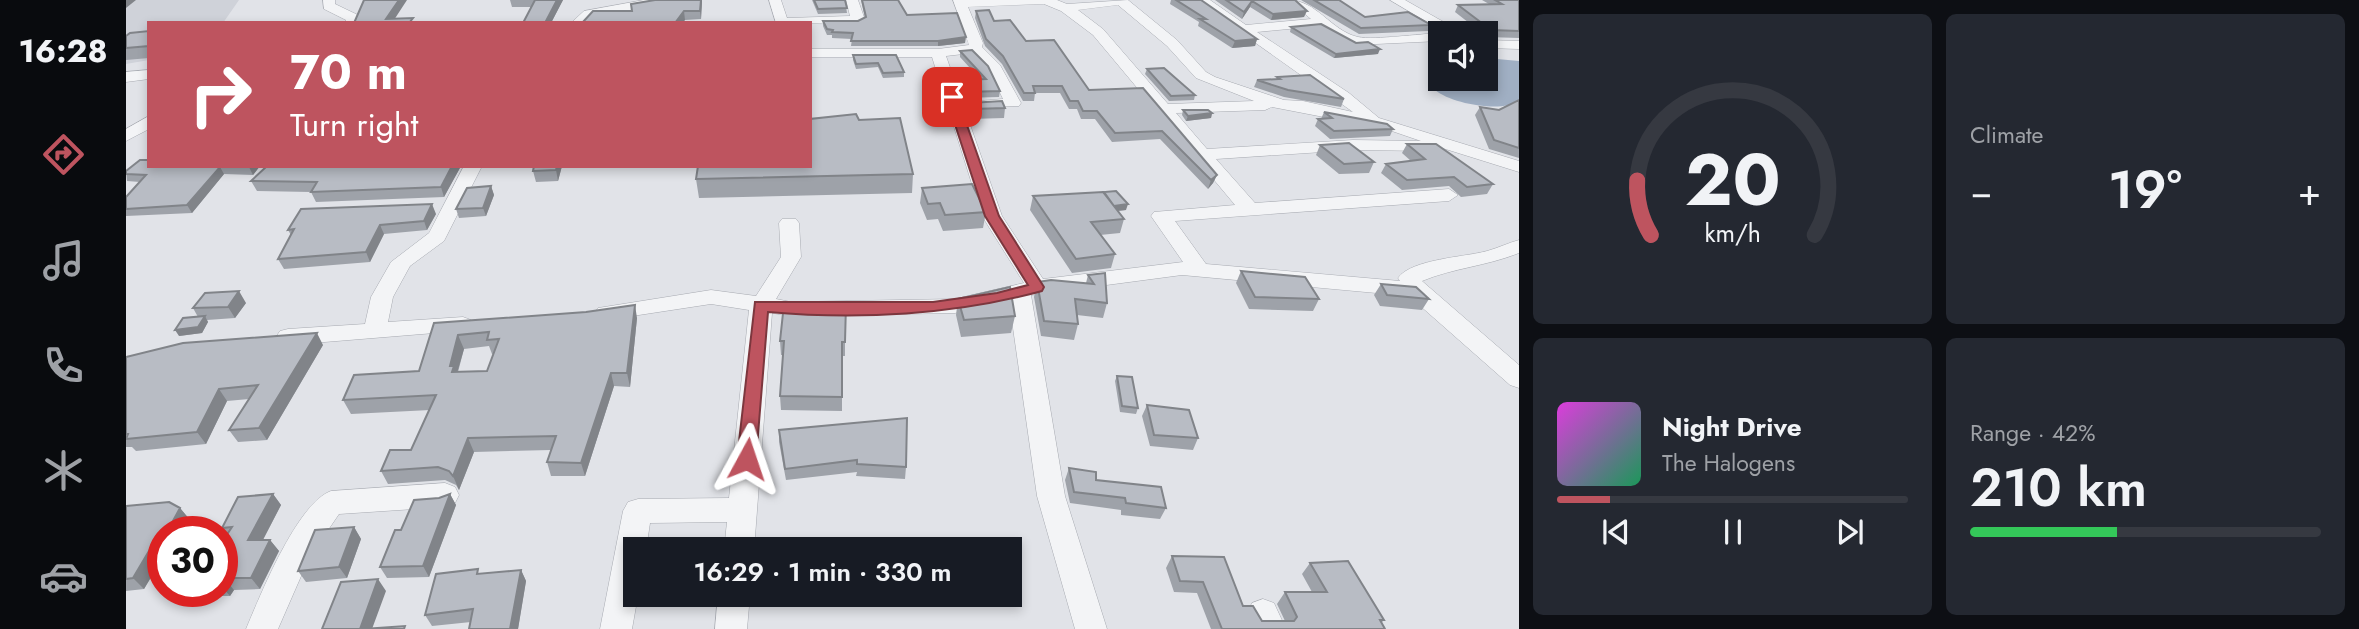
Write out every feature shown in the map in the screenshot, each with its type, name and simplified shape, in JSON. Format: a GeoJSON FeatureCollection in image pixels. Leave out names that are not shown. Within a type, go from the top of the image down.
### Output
{"type":"FeatureCollection","features":[{"type":"Feature","properties":{"kind":"street"},"geometry":{"type":"LineString","coordinates":[[329,0],[328,6],[352,18],[352,21]]}},
{"type":"Feature","properties":{"kind":"street"},"geometry":{"type":"LineString","coordinates":[[580,21],[589,14],[665,0]]}},
{"type":"Feature","properties":{"kind":"street"},"geometry":{"type":"LineString","coordinates":[[775,0],[782,21]]}},
{"type":"Feature","properties":{"kind":"street"},"geometry":{"type":"LineString","coordinates":[[812,21],[858,20],[852,0]]}},
{"type":"Feature","properties":{"kind":"street"},"geometry":{"type":"LineString","coordinates":[[975,48],[976,43],[960,2],[1045,0],[1066,8],[1098,32],[1250,210]]}},
{"type":"Feature","properties":{"kind":"street"},"geometry":{"type":"LineString","coordinates":[[1066,8],[1121,0],[1179,50],[1201,75],[1282,105]]}},
{"type":"Feature","properties":{"kind":"street"},"geometry":{"type":"LineString","coordinates":[[1201,0],[1343,96],[1377,123]]}},
{"type":"Feature","properties":{"kind":"street"},"geometry":{"type":"LineString","coordinates":[[1294,0],[1355,41],[1428,38]]}},
{"type":"Feature","properties":{"kind":"street"},"geometry":{"type":"LineString","coordinates":[[1396,0],[1434,21]]}},
{"type":"Feature","properties":{"kind":"street"},"geometry":{"type":"LineString","coordinates":[[1242,29],[1323,22]]}},
{"type":"Feature","properties":{"kind":"street"},"geometry":{"type":"LineString","coordinates":[[812,39],[855,42],[856,52]]}},
{"type":"Feature","properties":{"kind":"street"},"geometry":{"type":"LineString","coordinates":[[1498,45],[1519,46]]}},
{"type":"Feature","properties":{"kind":"street"},"geometry":{"type":"LineString","coordinates":[[812,54],[938,53],[975,48]]}},
{"type":"Feature","properties":{"kind":"street"},"geometry":{"type":"LineString","coordinates":[[955,106],[1013,103],[995,68],[975,48]]}},
{"type":"Feature","properties":{"kind":"street"},"geometry":{"type":"LineString","coordinates":[[938,53],[992,216],[1028,290],[1051,496],[1091,629]]}},
{"type":"Feature","properties":{"kind":"street"},"geometry":{"type":"LineString","coordinates":[[126,77],[147,74]]}},
{"type":"Feature","properties":{"kind":"street"},"geometry":{"type":"LineString","coordinates":[[1164,108],[1303,106],[1377,123],[1519,167]]}},
{"type":"Feature","properties":{"kind":"street"},"geometry":{"type":"LineString","coordinates":[[126,136],[147,122]]}},
{"type":"Feature","properties":{"kind":"street"},"geometry":{"type":"LineString","coordinates":[[1204,154],[1353,145],[1455,147]]}},
{"type":"Feature","properties":{"kind":"street"},"geometry":{"type":"LineString","coordinates":[[375,331],[382,297],[402,262],[437,237],[473,168]]}},
{"type":"Feature","properties":{"kind":"street"},"geometry":{"type":"LineString","coordinates":[[1199,269],[1161,216],[1450,195]]}},
{"type":"Feature","properties":{"kind":"street"},"geometry":{"type":"LineString","coordinates":[[428,206],[454,205]]}},
{"type":"Feature","properties":{"kind":"street"},"geometry":{"type":"LineString","coordinates":[[740,537],[761,306],[791,257],[789,223]]}},
{"type":"Feature","properties":{"kind":"street"},"geometry":{"type":"LineString","coordinates":[[1519,246],[1494,256],[1434,268],[1409,278],[1417,290],[1519,379]]}},
{"type":"Feature","properties":{"kind":"street"},"geometry":{"type":"LineString","coordinates":[[589,316],[711,298],[728,298],[761,306],[805,309],[956,306],[1028,290],[1156,270],[1199,269],[1417,290]]}},
{"type":"Feature","properties":{"kind":"street"},"geometry":{"type":"LineString","coordinates":[[270,338],[483,324]]}},
{"type":"Feature","properties":{"kind":"street"},"geometry":{"type":"LineString","coordinates":[[262,629],[297,550],[331,503],[445,495]]}},
{"type":"Feature","properties":{"kind":"street"},"geometry":{"type":"LineString","coordinates":[[616,629],[638,511],[742,510]]}},
{"type":"Feature","properties":{"kind":"street"},"geometry":{"type":"LineString","coordinates":[[731,629],[733,607]]}},
{"type":"Feature","properties":{"kind":"shaded area"},"geometry":{"type":"Polygon","coordinates":[[[126,0],[239,0],[224,21],[147,21],[147,60],[126,64],[126,0]]]}},
{"type":"Feature","properties":{"kind":"water"},"geometry":{"type":"Polygon","coordinates":[[[1498,59],[1519,61],[1519,102],[1500,106],[1476,105],[1437,91],[1498,91],[1498,59]]]}},
{"type":"Feature","properties":{"kind":"building"},"geometry":{"type":"Polygon","coordinates":[[[364,0],[399,0],[386,19],[413,18],[411,21],[355,21],[364,0]]]}},
{"type":"Feature","properties":{"kind":"building"},"geometry":{"type":"Polygon","coordinates":[[[535,0],[557,0],[546,21],[524,21],[535,0]]]}},
{"type":"Feature","properties":{"kind":"building"},"geometry":{"type":"Polygon","coordinates":[[[655,0],[701,0],[700,11],[684,11],[676,21],[584,21],[593,11],[632,11],[631,4],[655,0]]]}},
{"type":"Feature","properties":{"kind":"building"},"geometry":{"type":"Polygon","coordinates":[[[814,0],[845,0],[847,8],[818,9],[814,0]]]}},
{"type":"Feature","properties":{"kind":"building"},"geometry":{"type":"Polygon","coordinates":[[[862,0],[898,0],[907,15],[957,13],[966,37],[938,41],[851,41],[853,33],[832,32],[833,30],[827,29],[823,21],[858,21],[866,17],[862,0]]]}},
{"type":"Feature","properties":{"kind":"building"},"geometry":{"type":"Polygon","coordinates":[[[1176,0],[1201,0],[1257,39],[1235,41],[1176,0]]]}},
{"type":"Feature","properties":{"kind":"building"},"geometry":{"type":"Polygon","coordinates":[[[1226,0],[1295,0],[1307,11],[1273,14],[1252,1],[1244,12],[1226,0]]]}},
{"type":"Feature","properties":{"kind":"building"},"geometry":{"type":"Polygon","coordinates":[[[1314,0],[1339,0],[1365,17],[1408,12],[1428,23],[1428,25],[1361,28],[1314,0]]]}},
{"type":"Feature","properties":{"kind":"building"},"geometry":{"type":"Polygon","coordinates":[[[1495,0],[1519,0],[1519,31],[1498,30],[1498,21],[1479,21],[1458,5],[1502,4],[1495,0]]]}},
{"type":"Feature","properties":{"kind":"building"},"geometry":{"type":"Polygon","coordinates":[[[989,10],[994,21],[1010,20],[1026,41],[1054,40],[1089,90],[1143,88],[1217,175],[1211,180],[1162,131],[1115,133],[1097,111],[1083,111],[1078,101],[1070,101],[1062,86],[1033,86],[1035,93],[1024,93],[1003,56],[986,39],[976,11],[989,10]]]}},
{"type":"Feature","properties":{"kind":"building"},"geometry":{"type":"Polygon","coordinates":[[[1321,24],[1356,43],[1368,42],[1380,49],[1336,54],[1291,27],[1321,24]]]}},
{"type":"Feature","properties":{"kind":"building"},"geometry":{"type":"Polygon","coordinates":[[[147,31],[147,46],[126,48],[126,36],[147,31]]]}},
{"type":"Feature","properties":{"kind":"building"},"geometry":{"type":"Polygon","coordinates":[[[972,50],[988,66],[1000,91],[965,92],[960,80],[986,79],[960,51],[972,50]]]}},
{"type":"Feature","properties":{"kind":"building"},"geometry":{"type":"Polygon","coordinates":[[[853,55],[896,55],[904,72],[883,73],[878,63],[856,64],[853,55]]]}},
{"type":"Feature","properties":{"kind":"building"},"geometry":{"type":"Polygon","coordinates":[[[1164,68],[1195,95],[1171,96],[1147,69],[1164,68]]]}},
{"type":"Feature","properties":{"kind":"building"},"geometry":{"type":"Polygon","coordinates":[[[1310,75],[1344,99],[1288,90],[1257,80],[1280,79],[1277,77],[1310,75]]]}},
{"type":"Feature","properties":{"kind":"building"},"geometry":{"type":"Polygon","coordinates":[[[1519,100],[1519,148],[1494,140],[1480,107],[1499,110],[1519,100]]]}},
{"type":"Feature","properties":{"kind":"building"},"geometry":{"type":"Polygon","coordinates":[[[1002,101],[1005,108],[972,109],[970,103],[1002,101]]]}},
{"type":"Feature","properties":{"kind":"building"},"geometry":{"type":"Polygon","coordinates":[[[1183,110],[1208,110],[1212,113],[1188,116],[1183,110]]]}},
{"type":"Feature","properties":{"kind":"building"},"geometry":{"type":"Polygon","coordinates":[[[1324,112],[1387,124],[1393,129],[1334,131],[1318,119],[1332,118],[1324,112]]]}},
{"type":"Feature","properties":{"kind":"building"},"geometry":{"type":"Polygon","coordinates":[[[856,114],[859,120],[900,118],[913,174],[696,179],[698,168],[812,168],[812,119],[856,114]]]}},
{"type":"Feature","properties":{"kind":"building"},"geometry":{"type":"Polygon","coordinates":[[[1349,143],[1374,162],[1344,164],[1320,145],[1349,143]]]}},
{"type":"Feature","properties":{"kind":"building"},"geometry":{"type":"Polygon","coordinates":[[[1407,144],[1436,144],[1493,184],[1467,187],[1454,177],[1407,180],[1386,164],[1425,159],[1407,144]]]}},
{"type":"Feature","properties":{"kind":"building"},"geometry":{"type":"Polygon","coordinates":[[[140,160],[147,160],[147,168],[219,168],[187,205],[126,209],[126,197],[146,175],[126,174],[126,171],[140,160]]]}},
{"type":"Feature","properties":{"kind":"building"},"geometry":{"type":"Polygon","coordinates":[[[265,168],[451,168],[441,187],[311,192],[317,182],[251,181],[265,168]]]}},
{"type":"Feature","properties":{"kind":"building"},"geometry":{"type":"Polygon","coordinates":[[[534,168],[556,168],[556,170],[533,171],[534,168]]]}},
{"type":"Feature","properties":{"kind":"building"},"geometry":{"type":"Polygon","coordinates":[[[972,184],[986,212],[945,215],[940,203],[928,204],[922,188],[972,184]]]}},
{"type":"Feature","properties":{"kind":"building"},"geometry":{"type":"Polygon","coordinates":[[[491,186],[483,208],[456,209],[467,188],[491,186]]]}},
{"type":"Feature","properties":{"kind":"building"},"geometry":{"type":"Polygon","coordinates":[[[1116,191],[1128,204],[1114,206],[1104,192],[1116,191]]]}},
{"type":"Feature","properties":{"kind":"building"},"geometry":{"type":"Polygon","coordinates":[[[1103,192],[1124,219],[1091,222],[1115,254],[1076,259],[1033,196],[1103,192]]]}},
{"type":"Feature","properties":{"kind":"building"},"geometry":{"type":"Polygon","coordinates":[[[432,204],[424,221],[380,225],[366,252],[278,259],[294,229],[288,230],[301,209],[432,204]]]}},
{"type":"Feature","properties":{"kind":"building"},"geometry":{"type":"Polygon","coordinates":[[[1241,271],[1305,277],[1319,299],[1255,297],[1241,271]]]}},
{"type":"Feature","properties":{"kind":"building"},"geometry":{"type":"Polygon","coordinates":[[[1105,273],[1107,303],[1075,299],[1078,324],[1044,321],[1037,282],[1051,280],[1094,284],[1088,275],[1105,273]]]}},
{"type":"Feature","properties":{"kind":"building"},"geometry":{"type":"Polygon","coordinates":[[[1381,284],[1416,287],[1429,299],[1387,295],[1381,284]]]}},
{"type":"Feature","properties":{"kind":"building"},"geometry":{"type":"Polygon","coordinates":[[[1010,287],[1015,316],[964,320],[958,299],[1010,287]]]}},
{"type":"Feature","properties":{"kind":"building"},"geometry":{"type":"Polygon","coordinates":[[[239,291],[228,307],[193,308],[205,293],[239,291]]]}},
{"type":"Feature","properties":{"kind":"building"},"geometry":{"type":"Polygon","coordinates":[[[784,304],[846,304],[845,342],[842,342],[842,397],[780,396],[784,341],[780,341],[784,304]]]}},
{"type":"Feature","properties":{"kind":"building"},"geometry":{"type":"Polygon","coordinates":[[[635,305],[627,373],[611,373],[581,463],[547,462],[556,436],[468,438],[453,476],[449,471],[438,467],[381,471],[390,450],[411,450],[436,395],[343,400],[354,375],[419,371],[434,323],[586,312],[635,305]],[[489,332],[458,335],[450,366],[454,366],[452,372],[487,371],[499,339],[487,340],[489,332]]]}},
{"type":"Feature","properties":{"kind":"building"},"geometry":{"type":"Polygon","coordinates":[[[205,316],[198,327],[175,330],[183,318],[205,316]]]}},
{"type":"Feature","properties":{"kind":"building"},"geometry":{"type":"Polygon","coordinates":[[[317,333],[259,428],[229,430],[258,385],[219,389],[197,432],[126,439],[126,357],[183,343],[317,333]]]}},
{"type":"Feature","properties":{"kind":"building"},"geometry":{"type":"Polygon","coordinates":[[[1117,376],[1132,377],[1138,408],[1122,406],[1117,376]]]}},
{"type":"Feature","properties":{"kind":"building"},"geometry":{"type":"Polygon","coordinates":[[[1147,405],[1189,410],[1198,438],[1154,435],[1147,405]]]}},
{"type":"Feature","properties":{"kind":"building"},"geometry":{"type":"Polygon","coordinates":[[[907,418],[906,467],[857,464],[857,460],[785,469],[779,430],[907,418]]]}},
{"type":"Feature","properties":{"kind":"building"},"geometry":{"type":"Polygon","coordinates":[[[1069,468],[1096,472],[1096,480],[1161,487],[1166,508],[1126,503],[1125,498],[1074,492],[1069,468]]]}},
{"type":"Feature","properties":{"kind":"building"},"geometry":{"type":"Polygon","coordinates":[[[273,494],[248,540],[270,540],[251,578],[238,578],[238,516],[228,516],[238,497],[273,494]]]}},
{"type":"Feature","properties":{"kind":"building"},"geometry":{"type":"Polygon","coordinates":[[[450,494],[423,566],[380,567],[395,530],[401,530],[414,500],[439,498],[450,494]]]}},
{"type":"Feature","properties":{"kind":"building"},"geometry":{"type":"Polygon","coordinates":[[[169,502],[180,508],[176,516],[147,516],[147,554],[133,578],[126,579],[126,506],[169,502]]]}},
{"type":"Feature","properties":{"kind":"building"},"geometry":{"type":"Polygon","coordinates":[[[354,527],[339,567],[298,571],[315,530],[354,527]]]}},
{"type":"Feature","properties":{"kind":"building"},"geometry":{"type":"Polygon","coordinates":[[[1172,556],[1224,557],[1243,606],[1253,606],[1262,621],[1294,621],[1297,617],[1285,592],[1327,592],[1310,563],[1348,561],[1384,620],[1380,620],[1385,629],[1222,629],[1203,582],[1180,581],[1172,556]]]}},
{"type":"Feature","properties":{"kind":"building"},"geometry":{"type":"Polygon","coordinates":[[[478,569],[477,574],[521,570],[510,629],[469,629],[473,609],[425,615],[436,574],[478,569]]]}},
{"type":"Feature","properties":{"kind":"building"},"geometry":{"type":"Polygon","coordinates":[[[378,579],[360,629],[322,629],[341,582],[378,579]]]}},
{"type":"Feature","properties":{"kind":"building"},"geometry":{"type":"Polygon","coordinates":[[[405,626],[404,629],[363,629],[405,626]]]}},
{"type":"Feature","properties":{"kind":"route"},"geometry":{"type":"LineString","coordinates":[[747,459],[761,306],[792,309],[956,306],[1037,287],[992,216],[952,97]]}}]}
